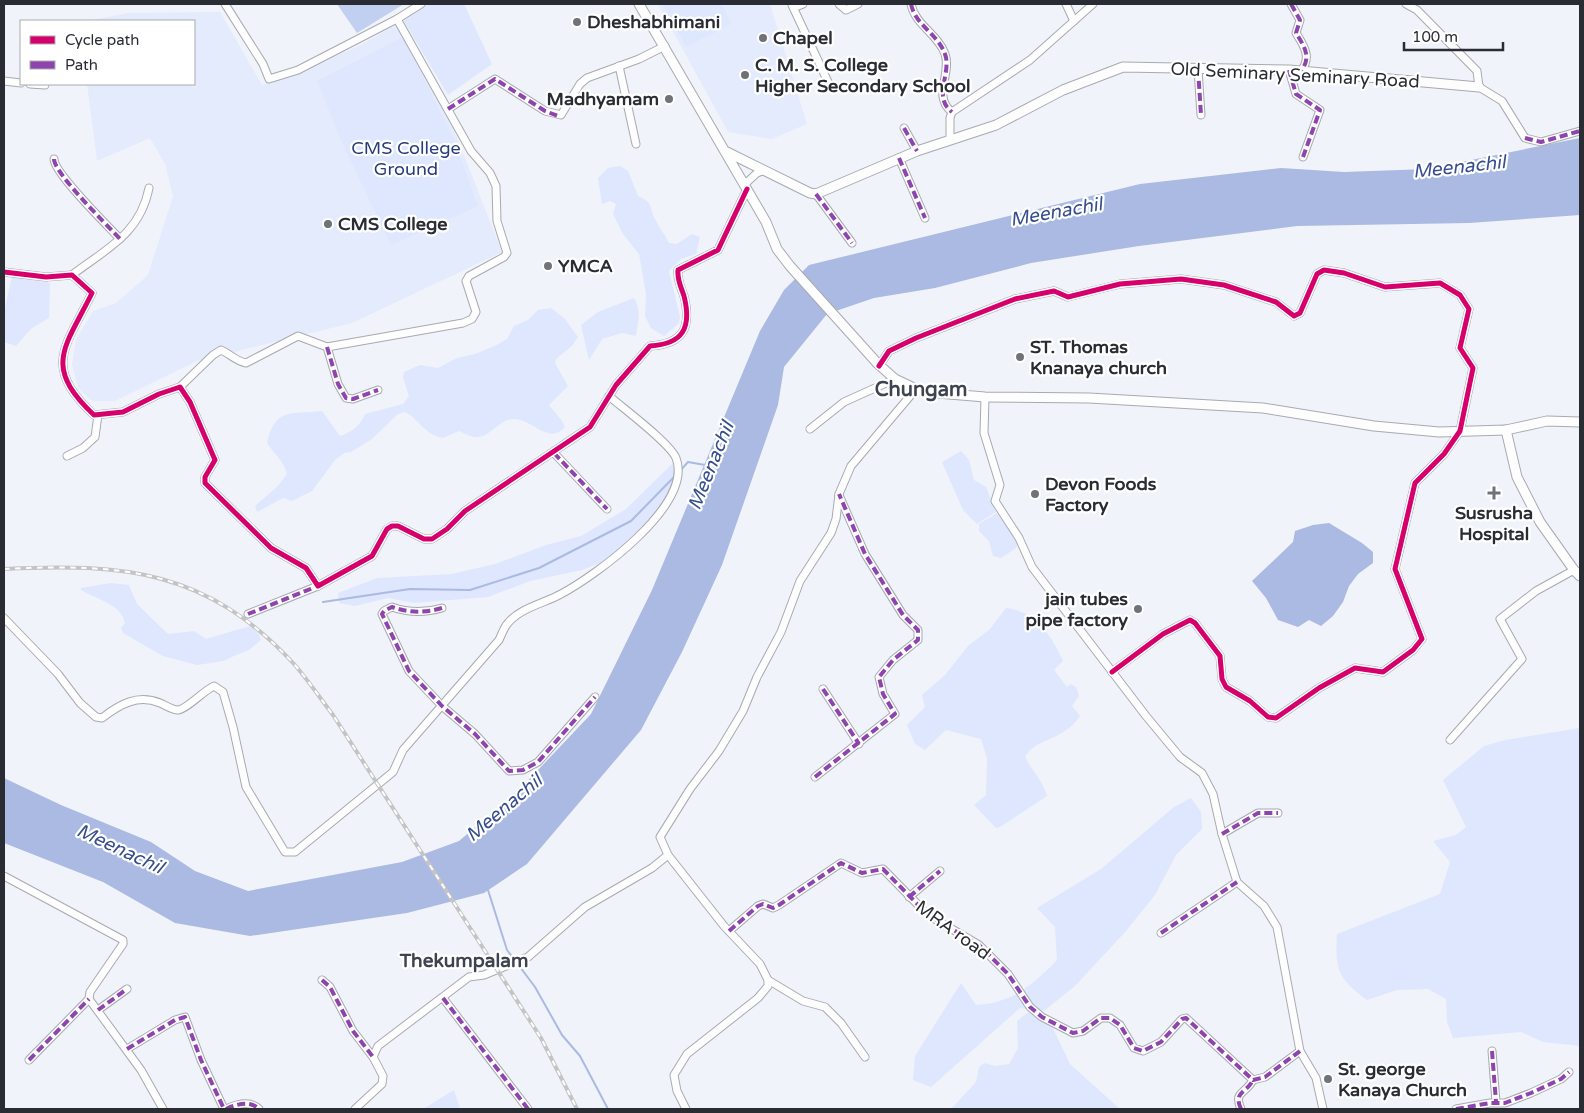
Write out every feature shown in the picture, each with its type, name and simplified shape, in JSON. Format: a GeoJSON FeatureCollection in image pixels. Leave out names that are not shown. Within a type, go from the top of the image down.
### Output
{"type":"FeatureCollection","features":[{"type":"Feature","properties":{"kind":"main road"},"geometry":{"type":"LineString","coordinates":[[639,4],[665,46],[712,132],[727,152],[766,222],[777,249],[878,365],[895,379],[916,389],[937,394],[985,397],[1089,398],[1263,408],[1374,426],[1439,432],[1506,430],[1546,422],[1580,422]]}},
{"type":"Feature","properties":{"kind":"main road","name":"Old Seminary Seminary Road"},"geometry":{"type":"LineString","coordinates":[[816,194],[950,138],[996,125],[1062,90],[1123,67],[1289,70],[1479,87]]}},
{"type":"Feature","properties":{"kind":"main road"},"geometry":{"type":"LineString","coordinates":[[727,152],[810,193],[816,194]]}},
{"type":"Feature","properties":{"kind":"main road"},"geometry":{"type":"LineString","coordinates":[[1506,430],[1516,477],[1540,522],[1577,573]]}},
{"type":"Feature","properties":{"kind":"street"},"geometry":{"type":"LineString","coordinates":[[225,4],[263,64],[269,79],[298,70],[397,19],[420,4]]}},
{"type":"Feature","properties":{"kind":"street"},"geometry":{"type":"LineString","coordinates":[[803,4],[792,4],[830,84]]}},
{"type":"Feature","properties":{"kind":"street"},"geometry":{"type":"LineString","coordinates":[[839,4],[846,10],[858,4]]}},
{"type":"Feature","properties":{"kind":"street"},"geometry":{"type":"LineString","coordinates":[[911,4],[912,13],[945,53],[947,63],[942,92],[944,102],[952,112],[950,138]]}},
{"type":"Feature","properties":{"kind":"street"},"geometry":{"type":"LineString","coordinates":[[1066,4],[1074,21]]}},
{"type":"Feature","properties":{"kind":"street"},"geometry":{"type":"LineString","coordinates":[[952,112],[1030,60],[1093,4]]}},
{"type":"Feature","properties":{"kind":"street"},"geometry":{"type":"LineString","coordinates":[[1291,4],[1300,20],[1296,33],[1308,57],[1307,64],[1301,71]]}},
{"type":"Feature","properties":{"kind":"street"},"geometry":{"type":"LineString","coordinates":[[1406,4],[1417,10],[1477,71],[1479,87],[1502,101],[1525,138],[1541,142],[1580,131]]}},
{"type":"Feature","properties":{"kind":"street"},"geometry":{"type":"LineString","coordinates":[[72,275],[92,293],[63,351],[63,372],[75,397],[94,415],[123,412],[159,394],[180,387],[213,355],[221,350],[230,354],[238,361],[246,363],[298,336],[327,347],[442,328],[472,319],[476,312],[466,281],[469,276],[504,258],[507,253],[497,221],[496,186],[490,173],[470,151],[397,19]]}},
{"type":"Feature","properties":{"kind":"street"},"geometry":{"type":"LineString","coordinates":[[448,109],[495,80],[545,112],[561,115],[580,84],[587,78],[665,46]]}},
{"type":"Feature","properties":{"kind":"street"},"geometry":{"type":"LineString","coordinates":[[619,66],[636,144]]}},
{"type":"Feature","properties":{"kind":"street"},"geometry":{"type":"LineString","coordinates":[[1198,68],[1201,115]]}},
{"type":"Feature","properties":{"kind":"street"},"geometry":{"type":"LineString","coordinates":[[1289,70],[1296,94],[1320,110],[1302,157]]}},
{"type":"Feature","properties":{"kind":"street"},"geometry":{"type":"LineString","coordinates":[[4,81],[20,83]]}},
{"type":"Feature","properties":{"kind":"street"},"geometry":{"type":"LineString","coordinates":[[904,128],[917,151]]}},
{"type":"Feature","properties":{"kind":"street"},"geometry":{"type":"LineString","coordinates":[[899,158],[925,218]]}},
{"type":"Feature","properties":{"kind":"street"},"geometry":{"type":"LineString","coordinates":[[54,159],[54,164],[63,178],[120,240]]}},
{"type":"Feature","properties":{"kind":"street"},"geometry":{"type":"LineString","coordinates":[[248,614],[318,586],[372,556],[387,529],[392,526],[398,526],[424,539],[432,539],[447,529],[465,511],[554,453],[590,427],[609,396],[650,346],[664,346],[676,342],[682,335],[685,328],[684,299],[678,270],[718,250],[746,186],[757,173],[765,170]]}},
{"type":"Feature","properties":{"kind":"street"},"geometry":{"type":"LineString","coordinates":[[4,272],[46,277],[72,275],[130,231],[144,206],[149,188]]}},
{"type":"Feature","properties":{"kind":"street"},"geometry":{"type":"LineString","coordinates":[[816,194],[852,243]]}},
{"type":"Feature","properties":{"kind":"street"},"geometry":{"type":"LineString","coordinates":[[878,365],[889,351],[916,338],[1015,299],[1054,291],[1068,297],[1120,284],[1182,279],[1224,285],[1276,302],[1294,316],[1300,313],[1318,274],[1324,270],[1344,273],[1385,287],[1440,284],[1460,295],[1469,309],[1460,348],[1473,368],[1460,431],[1444,454],[1415,483],[1395,569],[1422,639],[1398,663],[1383,672],[1360,667],[1355,668],[1319,688],[1276,718],[1268,717],[1250,700],[1226,687],[1222,679],[1220,656],[1190,620],[1163,634],[1115,670]]}},
{"type":"Feature","properties":{"kind":"street"},"geometry":{"type":"LineString","coordinates":[[327,347],[338,384],[346,398],[354,399],[378,390]]}},
{"type":"Feature","properties":{"kind":"street"},"geometry":{"type":"LineString","coordinates":[[810,429],[844,402],[895,379]]}},
{"type":"Feature","properties":{"kind":"street"},"geometry":{"type":"LineString","coordinates":[[180,387],[190,402],[215,460],[205,477],[205,483],[270,548],[306,568],[318,586]]}},
{"type":"Feature","properties":{"kind":"street"},"geometry":{"type":"LineString","coordinates":[[686,1109],[676,1091],[674,1075],[687,1054],[758,998],[768,986],[768,980],[760,964],[729,931],[668,855],[660,837],[690,789],[719,751],[742,711],[757,677],[781,632],[800,581],[831,532],[836,519],[839,494],[851,466],[916,389]]}},
{"type":"Feature","properties":{"kind":"street"},"geometry":{"type":"LineString","coordinates":[[4,618],[58,674],[80,703],[96,717],[102,718],[111,711],[136,699],[147,698],[176,710],[185,708],[205,690],[214,686],[223,692],[246,787],[285,852],[295,852],[393,772],[403,750],[499,640],[508,622],[526,610],[562,593],[608,564],[623,552],[660,512],[671,494],[677,476],[676,458],[659,439],[609,396]]}},
{"type":"Feature","properties":{"kind":"street"},"geometry":{"type":"LineString","coordinates":[[985,397],[984,433],[1000,485],[995,501],[1019,538],[1032,567],[1115,670],[1180,757],[1202,773],[1213,794],[1222,834],[1237,882],[1264,906],[1277,927],[1300,1051],[1316,1078],[1323,1109]]}},
{"type":"Feature","properties":{"kind":"street"},"geometry":{"type":"LineString","coordinates":[[67,456],[88,445],[95,438],[98,415]]}},
{"type":"Feature","properties":{"kind":"street"},"geometry":{"type":"LineString","coordinates":[[554,453],[607,509]]}},
{"type":"Feature","properties":{"kind":"street"},"geometry":{"type":"LineString","coordinates":[[815,777],[895,714],[883,694],[879,677],[880,673],[918,640],[919,634],[918,630],[903,615],[873,569],[839,494]]}},
{"type":"Feature","properties":{"kind":"street"},"geometry":{"type":"LineString","coordinates":[[1450,740],[1522,659],[1500,619],[1545,585],[1577,573]]}},
{"type":"Feature","properties":{"kind":"street"},"geometry":{"type":"LineString","coordinates":[[442,608],[428,612],[405,611],[392,607],[382,614],[409,671],[442,706],[476,734],[509,772],[514,773],[538,762],[594,697]]}},
{"type":"Feature","properties":{"kind":"street"},"geometry":{"type":"LineString","coordinates":[[823,689],[859,744]]}},
{"type":"Feature","properties":{"kind":"street"},"geometry":{"type":"LineString","coordinates":[[1222,834],[1258,812],[1278,813]]}},
{"type":"Feature","properties":{"kind":"street"},"geometry":{"type":"LineString","coordinates":[[374,1057],[378,1046],[469,977],[484,975],[521,961],[538,950],[585,906],[652,868],[668,855]]}},
{"type":"Feature","properties":{"kind":"street","name":"MRA road"},"geometry":{"type":"LineString","coordinates":[[729,931],[758,906],[763,904],[773,908],[779,905],[841,863],[862,873],[883,869],[928,915],[979,945],[1008,974],[1030,1007],[1055,1024],[1073,1033],[1083,1031],[1101,1018],[1110,1018],[1120,1025],[1134,1048],[1143,1051],[1154,1048],[1182,1019],[1186,1018],[1253,1080]]}},
{"type":"Feature","properties":{"kind":"street"},"geometry":{"type":"LineString","coordinates":[[909,897],[940,872]]}},
{"type":"Feature","properties":{"kind":"street"},"geometry":{"type":"LineString","coordinates":[[4,876],[122,940],[123,944],[90,992],[89,999],[29,1060]]}},
{"type":"Feature","properties":{"kind":"street"},"geometry":{"type":"LineString","coordinates":[[1161,933],[1237,882]]}},
{"type":"Feature","properties":{"kind":"street"},"geometry":{"type":"LineString","coordinates":[[322,980],[330,986],[353,1031],[374,1057],[383,1076],[382,1084],[355,1109]]}},
{"type":"Feature","properties":{"kind":"street"},"geometry":{"type":"LineString","coordinates":[[768,980],[803,1001],[825,1007],[841,1023],[865,1057]]}},
{"type":"Feature","properties":{"kind":"street"},"geometry":{"type":"LineString","coordinates":[[98,1010],[127,989]]}},
{"type":"Feature","properties":{"kind":"street"},"geometry":{"type":"LineString","coordinates":[[443,998],[528,1109]]}},
{"type":"Feature","properties":{"kind":"street"},"geometry":{"type":"LineString","coordinates":[[89,999],[126,1049],[163,1109]]}},
{"type":"Feature","properties":{"kind":"street"},"geometry":{"type":"LineString","coordinates":[[126,1049],[161,1028],[185,1017],[201,1060],[225,1109],[245,1104],[254,1105],[259,1109]]}},
{"type":"Feature","properties":{"kind":"street"},"geometry":{"type":"LineString","coordinates":[[1241,1109],[1237,1100],[1239,1095],[1253,1080],[1265,1077],[1300,1051]]}},
{"type":"Feature","properties":{"kind":"street"},"geometry":{"type":"LineString","coordinates":[[1492,1051],[1496,1102]]}},
{"type":"Feature","properties":{"kind":"street"},"geometry":{"type":"LineString","coordinates":[[1456,1109],[1496,1102],[1505,1103],[1531,1093],[1569,1072]]}},
{"type":"Feature","properties":{"kind":"shaded area"},"geometry":{"type":"Polygon","coordinates":[[[337,4],[404,4],[357,33],[337,4]]]}},
{"type":"Feature","properties":{"kind":"shaded area","name":"C. M. S. College Higher Secondary School"},"geometry":{"type":"Polygon","coordinates":[[[658,4],[770,4],[807,124],[772,139],[728,132],[658,4]]]}},
{"type":"Feature","properties":{"kind":"shaded area","name":"CMS College"},"geometry":{"type":"Polygon","coordinates":[[[220,12],[262,85],[357,47],[398,24],[449,117],[502,252],[352,323],[197,361],[115,401],[92,401],[78,388],[72,364],[76,340],[93,311],[116,303],[148,275],[173,196],[165,164],[150,138],[97,161],[87,85],[195,85],[195,20],[91,20],[128,13],[220,12]]]}},
{"type":"Feature","properties":{"kind":"green space"},"geometry":{"type":"Polygon","coordinates":[[[424,4],[464,4],[492,64],[448,95],[402,18],[424,4]]]}},
{"type":"Feature","properties":{"kind":"green space"},"geometry":{"type":"Polygon","coordinates":[[[663,4],[722,4],[731,24],[686,47],[663,4]]]}},
{"type":"Feature","properties":{"kind":"green space","name":"CMS College Ground"},"geometry":{"type":"Polygon","coordinates":[[[403,37],[454,139],[478,206],[394,244],[390,243],[344,147],[317,81],[403,37]]]}},
{"type":"Feature","properties":{"kind":"green space"},"geometry":{"type":"Polygon","coordinates":[[[620,166],[628,171],[638,196],[649,204],[669,243],[677,244],[692,234],[700,237],[696,254],[681,259],[669,271],[680,317],[679,323],[664,336],[651,328],[645,316],[646,294],[639,254],[623,234],[613,214],[616,204],[610,201],[602,204],[598,178],[608,168],[620,166]]]}},
{"type":"Feature","properties":{"kind":"green space"},"geometry":{"type":"Polygon","coordinates":[[[12,276],[50,283],[49,318],[32,328],[16,346],[4,342],[4,312],[12,276]]]}},
{"type":"Feature","properties":{"kind":"green space"},"geometry":{"type":"Polygon","coordinates":[[[634,298],[639,312],[636,336],[622,333],[602,339],[589,360],[581,325],[598,312],[634,298]]]}},
{"type":"Feature","properties":{"kind":"green space"},"geometry":{"type":"Polygon","coordinates":[[[551,308],[565,319],[578,337],[572,346],[556,359],[555,363],[568,386],[549,405],[565,427],[559,432],[547,433],[523,421],[510,419],[480,437],[472,437],[459,431],[443,438],[427,431],[405,412],[398,414],[372,439],[351,452],[344,453],[335,460],[312,491],[292,501],[283,498],[257,512],[255,506],[278,486],[287,474],[281,461],[267,443],[270,431],[280,418],[294,413],[322,411],[340,436],[344,435],[358,425],[365,414],[403,404],[409,396],[403,378],[404,372],[420,365],[438,368],[457,358],[475,354],[497,345],[507,339],[514,326],[528,320],[538,310],[551,308]]]}},
{"type":"Feature","properties":{"kind":"green space"},"geometry":{"type":"Polygon","coordinates":[[[961,451],[969,460],[974,480],[986,487],[996,512],[977,524],[963,510],[942,462],[961,451]]]}},
{"type":"Feature","properties":{"kind":"green space"},"geometry":{"type":"Polygon","coordinates":[[[673,463],[676,476],[664,501],[630,542],[605,561],[582,570],[530,581],[488,597],[414,603],[388,598],[355,606],[339,603],[338,593],[377,578],[452,574],[495,564],[546,545],[581,536],[626,509],[673,463]]]}},
{"type":"Feature","properties":{"kind":"green space"},"geometry":{"type":"Polygon","coordinates":[[[997,513],[1018,543],[1016,548],[1001,558],[993,556],[989,541],[979,531],[979,524],[997,513]]]}},
{"type":"Feature","properties":{"kind":"green space"},"geometry":{"type":"Polygon","coordinates":[[[111,583],[129,585],[137,604],[168,634],[194,631],[206,639],[250,626],[259,634],[261,640],[249,650],[223,661],[197,665],[163,656],[123,633],[121,628],[125,623],[119,611],[81,590],[81,588],[111,583]]]}},
{"type":"Feature","properties":{"kind":"green space"},"geometry":{"type":"Polygon","coordinates":[[[1006,608],[1026,614],[1034,619],[1048,634],[1063,661],[1054,670],[1067,687],[1071,684],[1076,687],[1079,696],[1072,706],[1080,716],[1066,730],[1036,746],[1025,757],[1047,796],[996,828],[974,805],[986,795],[987,759],[981,739],[946,730],[925,750],[915,744],[907,725],[925,707],[922,695],[945,675],[968,646],[990,629],[1006,608]]]}},
{"type":"Feature","properties":{"kind":"green space"},"geometry":{"type":"Polygon","coordinates":[[[1580,728],[1580,1046],[1543,1042],[1521,1032],[1453,1038],[1447,1022],[1446,999],[1428,989],[1397,990],[1367,1000],[1350,986],[1340,973],[1338,965],[1337,934],[1440,894],[1450,862],[1433,841],[1456,835],[1466,827],[1443,780],[1484,746],[1505,740],[1580,728]]]}},
{"type":"Feature","properties":{"kind":"green space"},"geometry":{"type":"Polygon","coordinates":[[[1191,798],[1201,812],[1202,829],[1176,855],[1155,895],[1126,931],[1075,986],[1044,1011],[1020,1008],[931,1087],[913,1080],[915,1056],[961,983],[976,1005],[1000,1001],[1030,985],[1057,960],[1055,927],[1037,908],[1101,869],[1174,807],[1191,798]]]}},
{"type":"Feature","properties":{"kind":"green space"},"geometry":{"type":"Polygon","coordinates":[[[1028,1012],[1052,1026],[1070,1064],[1120,1109],[951,1109],[976,1082],[979,1067],[984,1063],[995,1066],[1009,1064],[1018,1048],[1017,1021],[1028,1012]]]}},
{"type":"Feature","properties":{"kind":"green space"},"geometry":{"type":"Polygon","coordinates":[[[454,1090],[460,1109],[423,1109],[454,1090]]]}},
{"type":"Feature","properties":{"kind":"water","name":"Meenachil"},"geometry":{"type":"Polygon","coordinates":[[[1580,138],[1580,215],[1469,223],[1297,226],[1139,246],[1031,263],[935,288],[874,298],[827,314],[784,367],[778,405],[722,565],[682,652],[641,730],[527,864],[484,893],[407,913],[250,936],[175,923],[103,882],[4,843],[4,778],[61,805],[151,842],[195,871],[248,891],[402,862],[459,841],[520,789],[591,714],[652,590],[760,331],[784,290],[809,265],[1140,184],[1281,168],[1344,172],[1427,169],[1580,138]]]}},
{"type":"Feature","properties":{"kind":"water"},"geometry":{"type":"Polygon","coordinates":[[[1329,523],[1373,552],[1373,563],[1358,574],[1349,586],[1343,602],[1333,616],[1321,626],[1309,620],[1298,627],[1278,620],[1266,598],[1252,581],[1293,542],[1295,531],[1313,525],[1329,523]]]}},
{"type":"Feature","properties":{"kind":"waterway","name":"Meenachil"},"geometry":{"type":"LineString","coordinates":[[679,472],[688,462],[705,465]]}},
{"type":"Feature","properties":{"kind":"waterway"},"geometry":{"type":"LineString","coordinates":[[323,602],[410,589],[470,590],[539,568],[631,521],[674,477]]}},
{"type":"Feature","properties":{"kind":"waterway"},"geometry":{"type":"LineString","coordinates":[[488,890],[507,950],[514,959]]}},
{"type":"Feature","properties":{"kind":"waterway"},"geometry":{"type":"LineString","coordinates":[[517,963],[535,987],[562,1035],[580,1056],[608,1109]]}},
{"type":"Feature","properties":{"kind":"railway"},"geometry":{"type":"LineString","coordinates":[[4,569],[88,568],[126,572],[161,579],[196,591],[229,609],[261,633],[294,664],[333,715],[541,1038],[577,1109]]}},
{"type":"Feature","properties":{"kind":"marked path"},"geometry":{"type":"LineString","coordinates":[[911,4],[917,18],[942,47],[945,54],[946,69],[943,99],[946,106],[952,112]]}},
{"type":"Feature","properties":{"kind":"marked path"},"geometry":{"type":"LineString","coordinates":[[1291,4],[1300,20],[1296,33],[1306,52],[1306,61],[1301,71]]}},
{"type":"Feature","properties":{"kind":"marked path"},"geometry":{"type":"LineString","coordinates":[[1198,69],[1201,115]]}},
{"type":"Feature","properties":{"kind":"marked path"},"geometry":{"type":"LineString","coordinates":[[1289,70],[1296,94],[1320,110],[1303,157]]}},
{"type":"Feature","properties":{"kind":"marked path"},"geometry":{"type":"LineString","coordinates":[[448,109],[495,79],[545,111],[558,116]]}},
{"type":"Feature","properties":{"kind":"marked path"},"geometry":{"type":"LineString","coordinates":[[904,128],[917,151]]}},
{"type":"Feature","properties":{"kind":"marked path"},"geometry":{"type":"LineString","coordinates":[[1525,138],[1541,142],[1580,131]]}},
{"type":"Feature","properties":{"kind":"marked path"},"geometry":{"type":"LineString","coordinates":[[899,158],[925,218]]}},
{"type":"Feature","properties":{"kind":"marked path"},"geometry":{"type":"LineString","coordinates":[[54,159],[56,166],[71,187],[120,239]]}},
{"type":"Feature","properties":{"kind":"marked path"},"geometry":{"type":"LineString","coordinates":[[816,194],[852,243]]}},
{"type":"Feature","properties":{"kind":"marked path"},"geometry":{"type":"LineString","coordinates":[[327,347],[338,384],[346,398],[353,399],[378,390]]}},
{"type":"Feature","properties":{"kind":"marked path"},"geometry":{"type":"LineString","coordinates":[[554,453],[607,509]]}},
{"type":"Feature","properties":{"kind":"marked path"},"geometry":{"type":"LineString","coordinates":[[815,777],[895,714],[883,694],[879,677],[893,660],[918,640],[918,630],[903,615],[865,554],[839,494]]}},
{"type":"Feature","properties":{"kind":"marked path"},"geometry":{"type":"LineString","coordinates":[[248,614],[318,586]]}},
{"type":"Feature","properties":{"kind":"marked path"},"geometry":{"type":"LineString","coordinates":[[442,608],[417,612],[392,607],[382,614],[409,671],[442,706],[475,734],[509,771],[523,770],[538,762],[595,697]]}},
{"type":"Feature","properties":{"kind":"marked path"},"geometry":{"type":"LineString","coordinates":[[823,689],[859,744]]}},
{"type":"Feature","properties":{"kind":"marked path"},"geometry":{"type":"LineString","coordinates":[[1222,834],[1258,813],[1278,813]]}},
{"type":"Feature","properties":{"kind":"marked path"},"geometry":{"type":"LineString","coordinates":[[729,931],[758,906],[763,904],[773,908],[779,905],[841,863],[862,873],[883,869],[928,915],[979,945],[1008,974],[1030,1007],[1042,1017],[1073,1033],[1083,1031],[1101,1018],[1110,1018],[1120,1025],[1134,1048],[1143,1051],[1161,1042],[1182,1019],[1186,1018],[1253,1080],[1265,1077],[1300,1051]]}},
{"type":"Feature","properties":{"kind":"marked path"},"geometry":{"type":"LineString","coordinates":[[909,897],[940,871]]}},
{"type":"Feature","properties":{"kind":"marked path"},"geometry":{"type":"LineString","coordinates":[[1161,933],[1237,882]]}},
{"type":"Feature","properties":{"kind":"marked path"},"geometry":{"type":"LineString","coordinates":[[322,980],[330,987],[353,1031],[373,1057]]}},
{"type":"Feature","properties":{"kind":"marked path"},"geometry":{"type":"LineString","coordinates":[[98,1010],[127,989]]}},
{"type":"Feature","properties":{"kind":"marked path"},"geometry":{"type":"LineString","coordinates":[[443,998],[528,1109]]}},
{"type":"Feature","properties":{"kind":"marked path"},"geometry":{"type":"LineString","coordinates":[[29,1060],[89,999]]}},
{"type":"Feature","properties":{"kind":"marked path"},"geometry":{"type":"LineString","coordinates":[[127,1049],[175,1020],[185,1017],[201,1060],[224,1109]]}},
{"type":"Feature","properties":{"kind":"marked path"},"geometry":{"type":"LineString","coordinates":[[1492,1051],[1496,1102]]}},
{"type":"Feature","properties":{"kind":"marked path"},"geometry":{"type":"LineString","coordinates":[[1456,1109],[1490,1103],[1505,1103],[1561,1079],[1569,1072]]}},
{"type":"Feature","properties":{"kind":"marked path"},"geometry":{"type":"LineString","coordinates":[[1241,1109],[1239,1096],[1253,1080]]}},
{"type":"Feature","properties":{"kind":"marked path"},"geometry":{"type":"LineString","coordinates":[[226,1109],[239,1104],[252,1104],[259,1109]]}},
{"type":"Feature","properties":{"kind":"cycle path"},"geometry":{"type":"LineString","coordinates":[[4,272],[46,277],[72,275],[92,293],[67,343],[63,356],[63,369],[68,383],[78,398],[94,415],[123,412],[159,394],[180,387],[190,402],[215,460],[205,477],[205,483],[271,548],[306,568],[318,586],[372,556],[387,529],[392,526],[398,526],[424,539],[432,539],[447,529],[465,511],[590,427],[616,385],[650,346],[670,342],[682,332],[687,317],[678,270],[718,250],[747,189]]}},
{"type":"Feature","properties":{"kind":"cycle path"},"geometry":{"type":"LineString","coordinates":[[879,366],[889,351],[916,338],[1015,299],[1054,291],[1068,297],[1120,284],[1181,279],[1224,285],[1276,302],[1294,316],[1300,313],[1317,274],[1324,270],[1344,273],[1385,287],[1440,283],[1460,295],[1469,309],[1460,348],[1473,368],[1460,431],[1444,454],[1415,483],[1395,569],[1422,639],[1413,650],[1383,672],[1355,668],[1319,688],[1276,718],[1268,717],[1250,701],[1226,687],[1222,679],[1220,656],[1195,623],[1190,620],[1163,634],[1112,672]]}},
{"type":"Feature","properties":{"kind":"place","name":"Dheshabhimani"},"geometry":{"type":"Point","coordinates":[577,22]}},
{"type":"Feature","properties":{"kind":"place","name":"Chapel"},"geometry":{"type":"Point","coordinates":[763,38]}},
{"type":"Feature","properties":{"kind":"place","name":"C. M. S. College Higher Secondary School"},"geometry":{"type":"Point","coordinates":[745,75]}},
{"type":"Feature","properties":{"kind":"place","name":"Madhyamam"},"geometry":{"type":"Point","coordinates":[669,99]}},
{"type":"Feature","properties":{"kind":"place","name":"CMS College"},"geometry":{"type":"Point","coordinates":[328,224]}},
{"type":"Feature","properties":{"kind":"place","name":"YMCA"},"geometry":{"type":"Point","coordinates":[548,266]}},
{"type":"Feature","properties":{"kind":"place","name":"ST. Thomas Knanaya church"},"geometry":{"type":"Point","coordinates":[1020,357]}},
{"type":"Feature","properties":{"kind":"place","name":"Susrusha Hospital"},"geometry":{"type":"Point","coordinates":[1494,493]}},
{"type":"Feature","properties":{"kind":"place","name":"Devon Foods Factory"},"geometry":{"type":"Point","coordinates":[1035,494]}},
{"type":"Feature","properties":{"kind":"place","name":"jain tubes pipe factory"},"geometry":{"type":"Point","coordinates":[1138,609]}},
{"type":"Feature","properties":{"kind":"place","name":"St. george Kanaya Church"},"geometry":{"type":"Point","coordinates":[1328,1079]}},
{"type":"Feature","properties":{"kind":"district","name":"Chungam"},"geometry":{"type":"Point","coordinates":[921,390]}},
{"type":"Feature","properties":{"kind":"district","name":"Thekumpalam"},"geometry":{"type":"Point","coordinates":[464,961]}}]}
